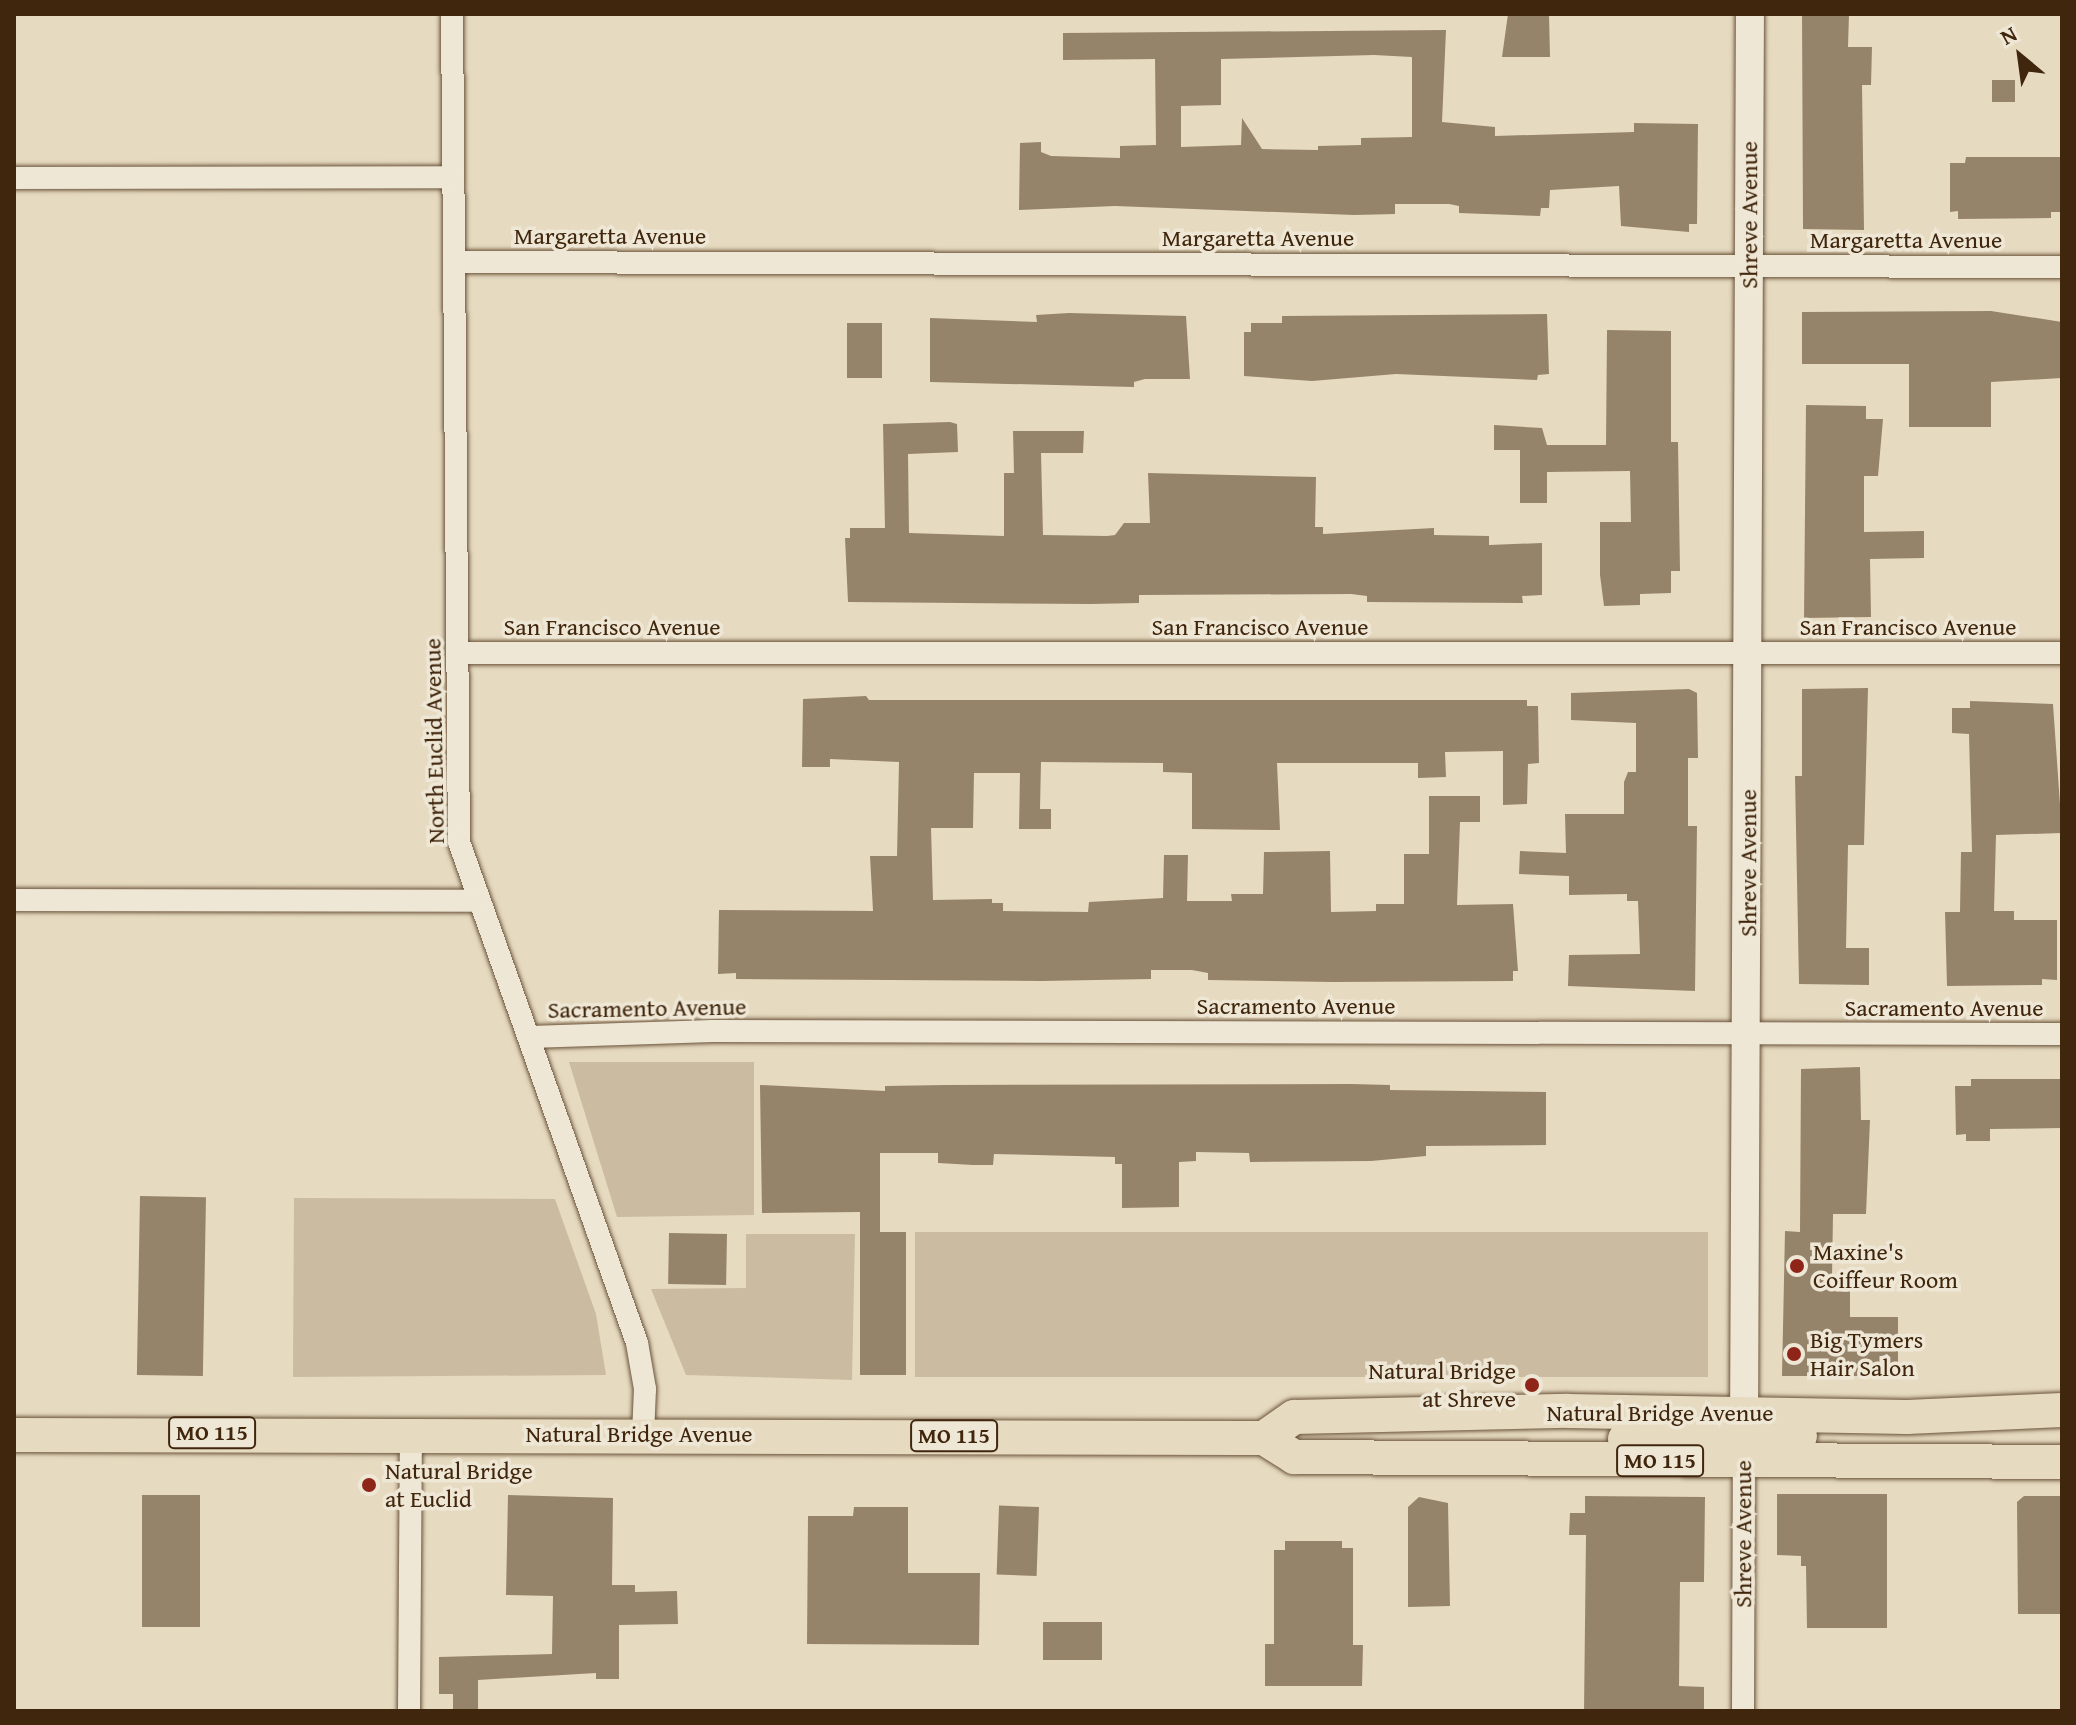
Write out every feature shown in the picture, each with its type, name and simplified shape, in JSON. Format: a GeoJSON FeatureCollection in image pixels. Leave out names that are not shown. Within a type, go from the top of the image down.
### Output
{"type":"FeatureCollection","features":[{"type":"Feature","properties":{"kind":"main road","name":"Natural Bridge Avenue"},"geometry":{"type":"LineString","coordinates":[[14,1435],[411,1432],[1264,1438],[1294,1457],[1480,1460],[1525,1444],[1744,1437],[2062,1410]]}},
{"type":"Feature","properties":{"kind":"main road","name":"Natural Bridge Avenue"},"geometry":{"type":"LineString","coordinates":[[1264,1438],[1294,1417],[1744,1437],[2006,1462],[2062,1462]]}},
{"type":"Feature","properties":{"kind":"main road"},"geometry":{"type":"LineString","coordinates":[[2006,1462],[2062,1448]]}},
{"type":"Feature","properties":{"kind":"street","name":"North Euclid Avenue"},"geometry":{"type":"LineString","coordinates":[[452,14],[459,842],[637,1343],[645,1389],[643,1435]]}},
{"type":"Feature","properties":{"kind":"street","name":"Shreve Avenue"},"geometry":{"type":"LineString","coordinates":[[1743,1711],[1750,14]]}},
{"type":"Feature","properties":{"kind":"street"},"geometry":{"type":"LineString","coordinates":[[14,178],[453,177]]}},
{"type":"Feature","properties":{"kind":"street","name":"Margaretta Avenue"},"geometry":{"type":"LineString","coordinates":[[454,262],[2062,267]]}},
{"type":"Feature","properties":{"kind":"street","name":"San Francisco Avenue"},"geometry":{"type":"LineString","coordinates":[[458,653],[2062,653]]}},
{"type":"Feature","properties":{"kind":"street"},"geometry":{"type":"LineString","coordinates":[[14,900],[479,901]]}},
{"type":"Feature","properties":{"kind":"street","name":"Sacramento Avenue"},"geometry":{"type":"LineString","coordinates":[[530,1037],[713,1031],[2062,1034]]}},
{"type":"Feature","properties":{"kind":"street"},"geometry":{"type":"LineString","coordinates":[[409,1711],[411,1432]]}},
{"type":"Feature","properties":{"kind":"shaded area"},"geometry":{"type":"Polygon","coordinates":[[[569,1062],[754,1062],[754,1215],[617,1217],[569,1062]]]}},
{"type":"Feature","properties":{"kind":"shaded area"},"geometry":{"type":"Polygon","coordinates":[[[294,1198],[555,1199],[596,1314],[606,1375],[293,1377],[294,1198]]]}},
{"type":"Feature","properties":{"kind":"shaded area"},"geometry":{"type":"Polygon","coordinates":[[[915,1232],[1708,1232],[1708,1377],[915,1377],[915,1232]]]}},
{"type":"Feature","properties":{"kind":"shaded area"},"geometry":{"type":"Polygon","coordinates":[[[746,1234],[855,1234],[852,1380],[686,1375],[651,1289],[746,1288],[746,1234]]]}},
{"type":"Feature","properties":{"kind":"building"},"geometry":{"type":"Polygon","coordinates":[[[1508,14],[1549,14],[1550,57],[1502,57],[1508,14]]]}},
{"type":"Feature","properties":{"kind":"building"},"geometry":{"type":"Polygon","coordinates":[[[1802,14],[1849,14],[1848,47],[1872,47],[1871,85],[1862,85],[1864,230],[1803,229],[1802,14]]]}},
{"type":"Feature","properties":{"kind":"building"},"geometry":{"type":"Polygon","coordinates":[[[1446,30],[1442,122],[1495,127],[1495,136],[1634,132],[1634,123],[1698,124],[1697,224],[1689,224],[1689,232],[1621,226],[1619,186],[1550,190],[1549,208],[1541,208],[1540,216],[1459,213],[1459,206],[1449,204],[1395,204],[1395,214],[1354,215],[1115,206],[1019,210],[1020,143],[1041,142],[1041,152],[1051,156],[1120,158],[1120,146],[1156,145],[1155,59],[1063,60],[1063,33],[1446,30]],[[1412,57],[1221,59],[1221,105],[1181,106],[1181,147],[1241,145],[1242,118],[1262,149],[1318,150],[1318,146],[1361,145],[1361,138],[1412,137],[1412,57]]]}},
{"type":"Feature","properties":{"kind":"building"},"geometry":{"type":"Polygon","coordinates":[[[1992,80],[2015,80],[2015,102],[1992,102],[1992,80]]]}},
{"type":"Feature","properties":{"kind":"building"},"geometry":{"type":"Polygon","coordinates":[[[1966,157],[2062,157],[2062,212],[2051,212],[2051,218],[1958,219],[1958,211],[1950,212],[1950,163],[1965,163],[1966,157]]]}},
{"type":"Feature","properties":{"kind":"building"},"geometry":{"type":"Polygon","coordinates":[[[1991,311],[2062,322],[2062,378],[1991,382],[1991,427],[1909,427],[1909,364],[1802,364],[1802,312],[1991,311]]]}},
{"type":"Feature","properties":{"kind":"building"},"geometry":{"type":"Polygon","coordinates":[[[1547,314],[1549,374],[1538,375],[1537,380],[1396,374],[1312,381],[1244,376],[1244,332],[1251,332],[1251,323],[1282,323],[1282,316],[1547,314]]]}},
{"type":"Feature","properties":{"kind":"building"},"geometry":{"type":"Polygon","coordinates":[[[1036,315],[1186,316],[1190,379],[1145,379],[1134,382],[1134,387],[930,382],[930,318],[1037,322],[1036,315]]]}},
{"type":"Feature","properties":{"kind":"building"},"geometry":{"type":"Polygon","coordinates":[[[847,323],[882,323],[882,378],[847,378],[847,323]]]}},
{"type":"Feature","properties":{"kind":"building"},"geometry":{"type":"Polygon","coordinates":[[[1607,330],[1671,331],[1671,442],[1678,442],[1680,571],[1671,571],[1671,593],[1640,594],[1640,605],[1604,606],[1600,575],[1600,522],[1631,522],[1630,471],[1547,472],[1547,503],[1520,503],[1520,450],[1494,450],[1494,425],[1542,428],[1547,445],[1606,445],[1607,330]]]}},
{"type":"Feature","properties":{"kind":"building"},"geometry":{"type":"Polygon","coordinates":[[[1806,405],[1866,406],[1866,419],[1883,419],[1878,476],[1864,476],[1864,532],[1924,531],[1924,558],[1870,559],[1871,617],[1804,618],[1806,405]]]}},
{"type":"Feature","properties":{"kind":"building"},"geometry":{"type":"Polygon","coordinates":[[[883,424],[957,424],[958,452],[908,454],[909,533],[1004,536],[1004,473],[1014,473],[1013,431],[1084,431],[1083,453],[1041,453],[1043,535],[1107,536],[1115,535],[1124,523],[1150,523],[1148,473],[1316,477],[1315,527],[1323,527],[1323,534],[1434,528],[1434,535],[1489,536],[1489,545],[1542,543],[1542,595],[1522,596],[1523,603],[1367,602],[1367,596],[1351,594],[1139,595],[1139,603],[1091,604],[848,602],[845,538],[850,538],[850,528],[885,528],[883,424]]]}},
{"type":"Feature","properties":{"kind":"building"},"geometry":{"type":"Polygon","coordinates":[[[1868,688],[1864,845],[1848,845],[1846,948],[1869,948],[1869,985],[1799,984],[1795,776],[1802,776],[1802,689],[1868,688]]]}},
{"type":"Feature","properties":{"kind":"building"},"geometry":{"type":"Polygon","coordinates":[[[1689,689],[1697,693],[1698,758],[1688,758],[1688,826],[1697,826],[1695,991],[1568,986],[1569,955],[1640,954],[1638,901],[1627,901],[1627,894],[1569,895],[1569,876],[1519,874],[1520,851],[1566,853],[1565,814],[1624,814],[1624,782],[1628,772],[1636,772],[1636,723],[1571,720],[1571,693],[1689,689]]]}},
{"type":"Feature","properties":{"kind":"building"},"geometry":{"type":"Polygon","coordinates":[[[866,696],[869,700],[1527,700],[1527,706],[1538,706],[1539,763],[1528,764],[1527,804],[1503,805],[1503,751],[1445,752],[1446,777],[1418,778],[1418,763],[1277,763],[1280,830],[1192,829],[1192,773],[1163,772],[1163,763],[1041,762],[1040,809],[1051,809],[1051,829],[1019,829],[1020,773],[974,773],[973,828],[931,828],[933,900],[992,899],[992,903],[1003,903],[1003,911],[1088,912],[1089,902],[1163,898],[1164,855],[1188,855],[1187,901],[1232,901],[1231,894],[1263,894],[1264,852],[1330,851],[1331,912],[1376,911],[1376,904],[1404,904],[1404,854],[1429,854],[1429,796],[1480,796],[1480,822],[1460,822],[1457,905],[1513,904],[1518,971],[1513,971],[1513,981],[1333,982],[1208,980],[1208,973],[1192,970],[1151,970],[1151,979],[1041,981],[736,979],[736,973],[718,974],[719,910],[873,911],[870,856],[897,856],[899,762],[830,759],[830,767],[802,767],[803,699],[866,696]]]}},
{"type":"Feature","properties":{"kind":"building"},"geometry":{"type":"Polygon","coordinates":[[[1970,701],[2053,704],[2062,833],[1996,835],[1994,911],[2014,911],[2014,920],[2057,920],[2057,980],[2042,979],[2042,985],[1947,986],[1945,912],[1960,912],[1961,852],[1972,852],[1969,734],[1952,733],[1952,708],[1970,708],[1970,701]]]}},
{"type":"Feature","properties":{"kind":"building"},"geometry":{"type":"Polygon","coordinates":[[[1860,1067],[1861,1120],[1870,1120],[1866,1214],[1833,1214],[1832,1278],[1850,1279],[1850,1317],[1898,1317],[1898,1376],[1782,1376],[1785,1231],[1800,1232],[1801,1069],[1860,1067]]]}},
{"type":"Feature","properties":{"kind":"building"},"geometry":{"type":"Polygon","coordinates":[[[1971,1079],[2061,1079],[2061,1128],[1990,1129],[1990,1141],[1966,1141],[1966,1134],[1956,1135],[1955,1086],[1971,1086],[1971,1079]]]}},
{"type":"Feature","properties":{"kind":"building"},"geometry":{"type":"Polygon","coordinates":[[[760,1085],[885,1091],[885,1086],[945,1085],[1390,1085],[1390,1090],[1546,1092],[1546,1145],[1426,1146],[1426,1156],[1371,1161],[1250,1162],[1249,1153],[1196,1152],[1196,1161],[1179,1162],[1179,1207],[1122,1208],[1122,1164],[1115,1164],[1115,1157],[994,1154],[993,1165],[973,1165],[938,1163],[938,1153],[880,1153],[880,1232],[906,1232],[906,1375],[860,1375],[860,1212],[762,1213],[760,1085]]]}},
{"type":"Feature","properties":{"kind":"building"},"geometry":{"type":"Polygon","coordinates":[[[140,1196],[206,1197],[203,1376],[137,1375],[140,1196]]]}},
{"type":"Feature","properties":{"kind":"building"},"geometry":{"type":"Polygon","coordinates":[[[669,1233],[727,1234],[726,1285],[668,1284],[669,1233]]]}},
{"type":"Feature","properties":{"kind":"building"},"geometry":{"type":"Polygon","coordinates":[[[1777,1494],[1887,1494],[1887,1628],[1807,1628],[1806,1566],[1801,1566],[1801,1556],[1777,1555],[1777,1494]]]}},
{"type":"Feature","properties":{"kind":"building"},"geometry":{"type":"Polygon","coordinates":[[[142,1495],[200,1495],[200,1627],[142,1627],[142,1495]]]}},
{"type":"Feature","properties":{"kind":"building"},"geometry":{"type":"Polygon","coordinates":[[[508,1495],[613,1498],[612,1585],[635,1585],[635,1592],[677,1591],[678,1624],[619,1625],[619,1679],[596,1679],[596,1673],[478,1680],[478,1710],[453,1709],[453,1694],[439,1694],[439,1657],[552,1654],[553,1596],[506,1595],[508,1495]]]}},
{"type":"Feature","properties":{"kind":"building"},"geometry":{"type":"Polygon","coordinates":[[[1585,1496],[1705,1497],[1704,1582],[1680,1582],[1679,1686],[1704,1687],[1704,1711],[1584,1711],[1586,1535],[1569,1535],[1570,1513],[1585,1513],[1585,1496]]]}},
{"type":"Feature","properties":{"kind":"building"},"geometry":{"type":"Polygon","coordinates":[[[2024,1496],[2062,1496],[2062,1614],[2018,1614],[2017,1502],[2024,1496]]]}},
{"type":"Feature","properties":{"kind":"building"},"geometry":{"type":"Polygon","coordinates":[[[1419,1497],[1448,1503],[1450,1606],[1408,1607],[1408,1507],[1419,1497]]]}},
{"type":"Feature","properties":{"kind":"building"},"geometry":{"type":"Polygon","coordinates":[[[999,1506],[1039,1507],[1037,1576],[997,1575],[999,1506]]]}},
{"type":"Feature","properties":{"kind":"building"},"geometry":{"type":"Polygon","coordinates":[[[854,1507],[908,1507],[908,1573],[980,1573],[979,1645],[807,1644],[808,1516],[853,1516],[854,1507]]]}},
{"type":"Feature","properties":{"kind":"building"},"geometry":{"type":"Polygon","coordinates":[[[1285,1541],[1342,1541],[1342,1548],[1353,1548],[1353,1645],[1363,1645],[1362,1686],[1265,1686],[1265,1644],[1274,1644],[1274,1550],[1285,1550],[1285,1541]]]}},
{"type":"Feature","properties":{"kind":"building"},"geometry":{"type":"Polygon","coordinates":[[[1043,1622],[1102,1622],[1102,1660],[1043,1660],[1043,1622]]]}},
{"type":"Feature","properties":{"kind":"place","name":"Maxine's Coiffeur Room"},"geometry":{"type":"Point","coordinates":[1797,1266]}},
{"type":"Feature","properties":{"kind":"place","name":"Big Tymers Hair Salon"},"geometry":{"type":"Point","coordinates":[1794,1354]}},
{"type":"Feature","properties":{"kind":"place","name":"Natural Bridge at Shreve"},"geometry":{"type":"Point","coordinates":[1532,1385]}},
{"type":"Feature","properties":{"kind":"place","name":"Natural Bridge at Euclid"},"geometry":{"type":"Point","coordinates":[369,1485]}}]}
